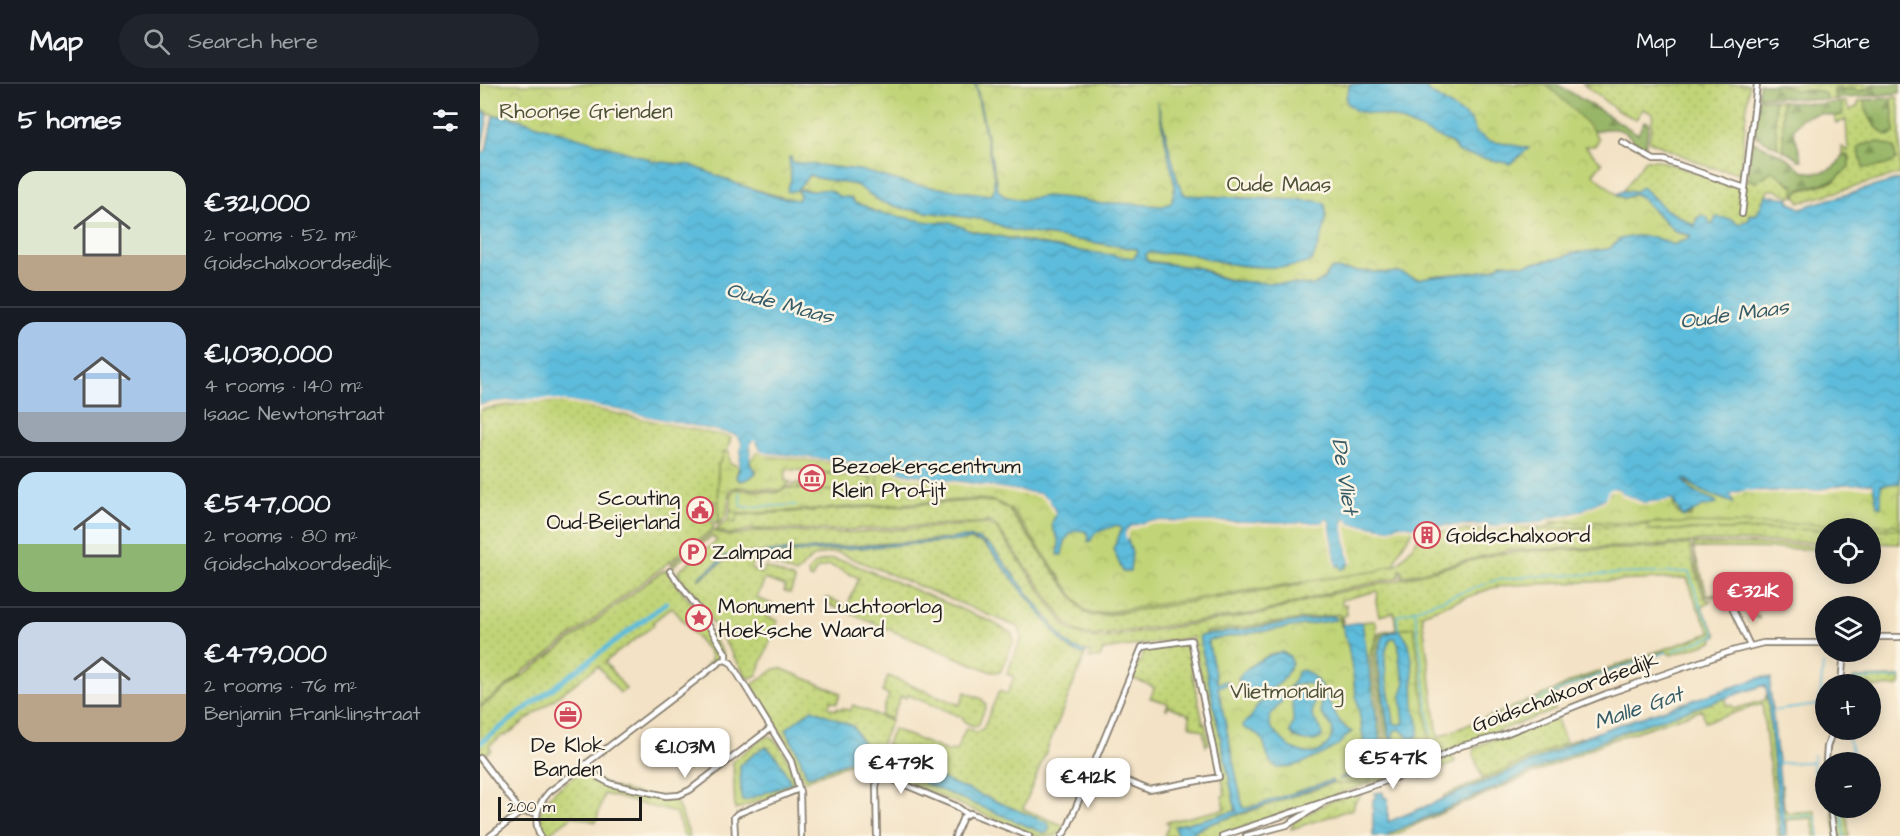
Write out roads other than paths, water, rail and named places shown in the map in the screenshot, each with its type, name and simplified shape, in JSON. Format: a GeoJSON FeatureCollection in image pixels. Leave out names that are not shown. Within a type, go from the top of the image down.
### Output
{"type":"FeatureCollection","features":[{"type":"Feature","properties":{"kind":"street"},"geometry":{"type":"LineString","coordinates":[[1742,214],[1757,84]]}},
{"type":"Feature","properties":{"kind":"street"},"geometry":{"type":"LineString","coordinates":[[1622,142],[1654,160],[1664,160],[1745,188]]}},
{"type":"Feature","properties":{"kind":"street"},"geometry":{"type":"LineString","coordinates":[[670,571],[705,618],[726,654],[726,660]]}},
{"type":"Feature","properties":{"kind":"street"},"geometry":{"type":"LineString","coordinates":[[1733,610],[1750,646]]}},
{"type":"Feature","properties":{"kind":"street"},"geometry":{"type":"LineString","coordinates":[[1881,637],[1900,637]]}},
{"type":"Feature","properties":{"kind":"street"},"geometry":{"type":"LineString","coordinates":[[1062,836],[1067,829],[1142,647],[1191,640],[1219,777],[1150,790],[1093,767]]}},
{"type":"Feature","properties":{"kind":"street","name":"Goidschalxoordsedijk"},"geometry":{"type":"LineString","coordinates":[[1222,836],[1408,773],[1461,746],[1496,738],[1603,695],[1750,646],[1766,643],[1815,643]]}},
{"type":"Feature","properties":{"kind":"street"},"geometry":{"type":"LineString","coordinates":[[540,836],[536,825],[537,813],[546,795],[721,661],[726,660],[731,663],[790,759],[799,789],[801,836]]}},
{"type":"Feature","properties":{"kind":"street"},"geometry":{"type":"LineString","coordinates":[[587,763],[598,777],[609,783],[660,796],[676,796],[690,790],[771,728]]}},
{"type":"Feature","properties":{"kind":"street"},"geometry":{"type":"LineString","coordinates":[[880,778],[874,768],[881,752]]}},
{"type":"Feature","properties":{"kind":"street"},"geometry":{"type":"LineString","coordinates":[[480,758],[521,813]]}},
{"type":"Feature","properties":{"kind":"street"},"geometry":{"type":"LineString","coordinates":[[880,778],[889,778],[958,807],[967,814]]}},
{"type":"Feature","properties":{"kind":"street"},"geometry":{"type":"LineString","coordinates":[[877,836],[876,786],[880,778]]}},
{"type":"Feature","properties":{"kind":"street"},"geometry":{"type":"LineString","coordinates":[[735,836],[735,815],[799,789]]}},
{"type":"Feature","properties":{"kind":"street","name":"Goidschalxoordsedijk"},"geometry":{"type":"LineString","coordinates":[[1246,836],[1287,825],[1326,801]]}},
{"type":"Feature","properties":{"kind":"street"},"geometry":{"type":"LineString","coordinates":[[490,836],[521,813],[537,813]]}},
{"type":"Feature","properties":{"kind":"street"},"geometry":{"type":"LineString","coordinates":[[955,836],[961,820],[967,814],[974,813],[1029,836]]}},
{"type":"Feature","properties":{"kind":"street"},"geometry":{"type":"LineString","coordinates":[[1832,818],[1834,836]]}},
{"type":"Feature","properties":{"kind":"water"},"geometry":{"type":"Polygon","coordinates":[[[975,84],[998,190],[1004,196],[1021,200],[1047,196],[1102,204],[1163,206],[1171,203],[1175,187],[1157,101],[1179,185],[1185,195],[1318,201],[1325,204],[1326,219],[1323,232],[1313,259],[1306,263],[1281,267],[1251,266],[1225,263],[1184,253],[1151,252],[1146,254],[1146,259],[1150,262],[1200,268],[1214,276],[1233,281],[1313,285],[1322,281],[1331,269],[1399,272],[1418,279],[1493,269],[1502,263],[1524,265],[1573,253],[1609,249],[1620,239],[1636,236],[1654,237],[1673,245],[1690,238],[1690,235],[1676,232],[1639,196],[1635,194],[1624,198],[1617,194],[1623,191],[1634,192],[1642,187],[1665,209],[1695,226],[1697,218],[1702,215],[1707,217],[1711,225],[1716,217],[1731,219],[1739,224],[1749,220],[1750,215],[1757,214],[1766,195],[1789,198],[1789,202],[1800,208],[1900,179],[1900,483],[1881,485],[1881,506],[1877,506],[1873,485],[1870,484],[1843,485],[1814,491],[1741,491],[1731,494],[1733,503],[1701,491],[1686,480],[1683,481],[1694,492],[1716,501],[1717,504],[1702,507],[1683,517],[1673,500],[1644,503],[1614,488],[1605,499],[1580,512],[1550,518],[1542,523],[1491,527],[1484,525],[1414,527],[1400,525],[1390,529],[1350,524],[1347,519],[1344,519],[1350,564],[1341,569],[1340,565],[1336,566],[1329,521],[1326,519],[1322,523],[1150,521],[1130,527],[1125,532],[1132,553],[1130,571],[1123,572],[1113,549],[1121,531],[1117,525],[1095,533],[1090,542],[1088,542],[1087,532],[1072,532],[1066,539],[1062,555],[1058,555],[1059,541],[1052,527],[1055,511],[1051,503],[1040,494],[906,474],[875,463],[863,464],[766,453],[760,450],[757,442],[751,442],[750,464],[756,473],[741,481],[736,477],[739,470],[741,442],[735,435],[606,408],[565,402],[523,400],[480,405],[480,109],[488,115],[481,150],[483,153],[486,151],[493,116],[508,116],[652,161],[691,165],[777,197],[798,200],[800,190],[827,190],[838,196],[851,198],[855,203],[875,212],[929,222],[950,222],[971,231],[1065,249],[1134,258],[1138,251],[1136,249],[1011,230],[986,220],[905,209],[881,202],[856,185],[810,175],[797,190],[787,191],[791,179],[789,157],[791,157],[792,162],[860,170],[910,184],[991,195],[994,189],[994,176],[975,84]]]}},
{"type":"Feature","properties":{"kind":"water"},"geometry":{"type":"Polygon","coordinates":[[[1350,84],[1421,84],[1470,119],[1476,132],[1489,141],[1529,148],[1510,164],[1458,152],[1452,143],[1392,117],[1356,111],[1347,103],[1350,84]]]}},
{"type":"Feature","properties":{"kind":"water"},"geometry":{"type":"Polygon","coordinates":[[[966,537],[979,539],[992,547],[1065,641],[1074,648],[1087,652],[1083,654],[1075,652],[1065,645],[990,550],[984,544],[973,540],[732,557],[699,579],[727,555],[966,537]]]}},
{"type":"Feature","properties":{"kind":"water"},"geometry":{"type":"Polygon","coordinates":[[[1335,616],[1336,620],[1208,640],[1217,683],[1228,681],[1229,684],[1218,687],[1243,808],[1332,780],[1333,782],[1207,825],[1186,836],[1177,836],[1175,826],[1236,811],[1199,636],[1335,616]]]}},
{"type":"Feature","properties":{"kind":"water"},"geometry":{"type":"Polygon","coordinates":[[[1362,622],[1383,761],[1380,773],[1372,774],[1371,771],[1364,771],[1339,780],[1339,778],[1368,767],[1348,645],[1342,625],[1362,622]]]}},
{"type":"Feature","properties":{"kind":"water"},"geometry":{"type":"Polygon","coordinates":[[[1400,630],[1409,644],[1414,709],[1419,725],[1417,737],[1409,738],[1399,729],[1394,731],[1393,736],[1401,750],[1410,750],[1428,743],[1431,747],[1400,759],[1389,735],[1378,661],[1384,634],[1400,630]],[[1391,638],[1387,646],[1385,667],[1394,723],[1399,725],[1404,723],[1401,695],[1405,682],[1399,659],[1399,645],[1395,638],[1391,638]]]}},
{"type":"Feature","properties":{"kind":"water"},"geometry":{"type":"Polygon","coordinates":[[[1282,652],[1290,657],[1292,664],[1278,685],[1262,692],[1241,687],[1238,678],[1247,669],[1264,658],[1282,652]]]}},
{"type":"Feature","properties":{"kind":"water"},"geometry":{"type":"Polygon","coordinates":[[[1303,670],[1312,675],[1324,691],[1338,719],[1352,732],[1338,745],[1318,756],[1301,764],[1278,768],[1268,758],[1264,742],[1260,737],[1242,725],[1251,717],[1259,703],[1277,696],[1288,688],[1297,672],[1303,670]],[[1297,684],[1291,688],[1270,720],[1271,728],[1289,746],[1306,753],[1318,752],[1325,747],[1332,736],[1332,728],[1321,713],[1320,692],[1318,688],[1310,684],[1297,684]]]}},
{"type":"Feature","properties":{"kind":"water"},"geometry":{"type":"Polygon","coordinates":[[[1763,677],[1771,678],[1770,689],[1786,836],[1781,836],[1765,685],[1622,732],[1388,834],[1388,836],[1373,836],[1375,793],[1383,792],[1384,797],[1388,799],[1388,822],[1541,758],[1582,738],[1763,677]]]}},
{"type":"Feature","properties":{"kind":"water"},"geometry":{"type":"Polygon","coordinates":[[[1303,690],[1311,692],[1315,697],[1312,716],[1322,731],[1321,738],[1313,741],[1300,739],[1290,732],[1293,722],[1293,700],[1303,690]]]}},
{"type":"Feature","properties":{"kind":"water"},"geometry":{"type":"Polygon","coordinates":[[[812,709],[853,726],[861,741],[870,749],[868,761],[849,761],[809,776],[806,774],[786,729],[812,709]]]}},
{"type":"Feature","properties":{"kind":"water"},"geometry":{"type":"Polygon","coordinates":[[[767,747],[779,760],[791,783],[744,801],[741,798],[740,765],[762,748],[767,747]]]}},
{"type":"Feature","properties":{"kind":"water"},"geometry":{"type":"Polygon","coordinates":[[[890,757],[1048,823],[1050,827],[1048,832],[1044,833],[887,768],[886,764],[890,757]]]}},
{"type":"Feature","properties":{"kind":"waterway"},"geometry":{"type":"LineString","coordinates":[[740,492],[741,505],[744,507],[796,505]]}},
{"type":"Feature","properties":{"kind":"waterway"},"geometry":{"type":"LineString","coordinates":[[1398,632],[1397,616],[1496,580],[1530,576],[1689,572],[1701,608],[1716,635],[1672,651]]}},
{"type":"Feature","properties":{"kind":"waterway"},"geometry":{"type":"LineString","coordinates":[[480,743],[666,603]]}},
{"type":"Feature","properties":{"kind":"waterway"},"geometry":{"type":"LineString","coordinates":[[1415,610],[1431,734]]}},
{"type":"Feature","properties":{"kind":"waterway"},"geometry":{"type":"LineString","coordinates":[[1481,725],[1580,682],[1667,652]]}},
{"type":"Feature","properties":{"kind":"waterway"},"geometry":{"type":"LineString","coordinates":[[1771,711],[1818,705],[1823,664]]}},
{"type":"Feature","properties":{"kind":"waterway"},"geometry":{"type":"LineString","coordinates":[[1881,678],[1900,678]]}},
{"type":"Feature","properties":{"kind":"waterway"},"geometry":{"type":"LineString","coordinates":[[1848,740],[1853,752]]}},
{"type":"Feature","properties":{"kind":"waterway"},"geometry":{"type":"LineString","coordinates":[[1813,772],[1814,755]]}},
{"type":"Feature","properties":{"kind":"waterway"},"geometry":{"type":"LineString","coordinates":[[1778,763],[1813,762]]}},
{"type":"Feature","properties":{"kind":"waterway"},"geometry":{"type":"LineString","coordinates":[[1784,817],[1815,815],[1819,836]]}},
{"type":"Feature","properties":{"kind":"waterway"},"geometry":{"type":"LineString","coordinates":[[1842,818],[1844,836]]}},
{"type":"Feature","properties":{"kind":"place","name":"Bezoekerscentrum Klein Profijt"},"geometry":{"type":"Point","coordinates":[812,478]}},
{"type":"Feature","properties":{"kind":"place","name":"Scouting Oud-Beijerland"},"geometry":{"type":"Point","coordinates":[700,510]}},
{"type":"Feature","properties":{"kind":"place","name":"Goidschalxoord"},"geometry":{"type":"Point","coordinates":[1427,535]}},
{"type":"Feature","properties":{"kind":"place","name":"Zalmpad"},"geometry":{"type":"Point","coordinates":[693,552]}},
{"type":"Feature","properties":{"kind":"place","name":"Monument Luchtoorlog Hoeksche Waard"},"geometry":{"type":"Point","coordinates":[699,618]}},
{"type":"Feature","properties":{"kind":"place","name":"De Klok Banden"},"geometry":{"type":"Point","coordinates":[568,715]}},
{"type":"Feature","properties":{"kind":"park label","name":"Rhoonse Grienden"},"geometry":{"type":"Point","coordinates":[586,111]}},
{"type":"Feature","properties":{"kind":"park label","name":"Oude Maas"},"geometry":{"type":"Point","coordinates":[1279,184]}},
{"type":"Feature","properties":{"kind":"park label","name":"Vlietmonding"},"geometry":{"type":"Point","coordinates":[1287,691]}},
{"type":"Feature","properties":{"kind":"water label","name":"Oude Maas"},"geometry":{"type":"Point","coordinates":[780,302]}},
{"type":"Feature","properties":{"kind":"water label","name":"Oude Maas"},"geometry":{"type":"Point","coordinates":[1734,313]}},
{"type":"Feature","properties":{"kind":"water label","name":"De Vliet"},"geometry":{"type":"Point","coordinates":[1346,476]}},
{"type":"Feature","properties":{"kind":"water label","name":"Malle Gat"},"geometry":{"type":"Point","coordinates":[1638,707]}}]}
